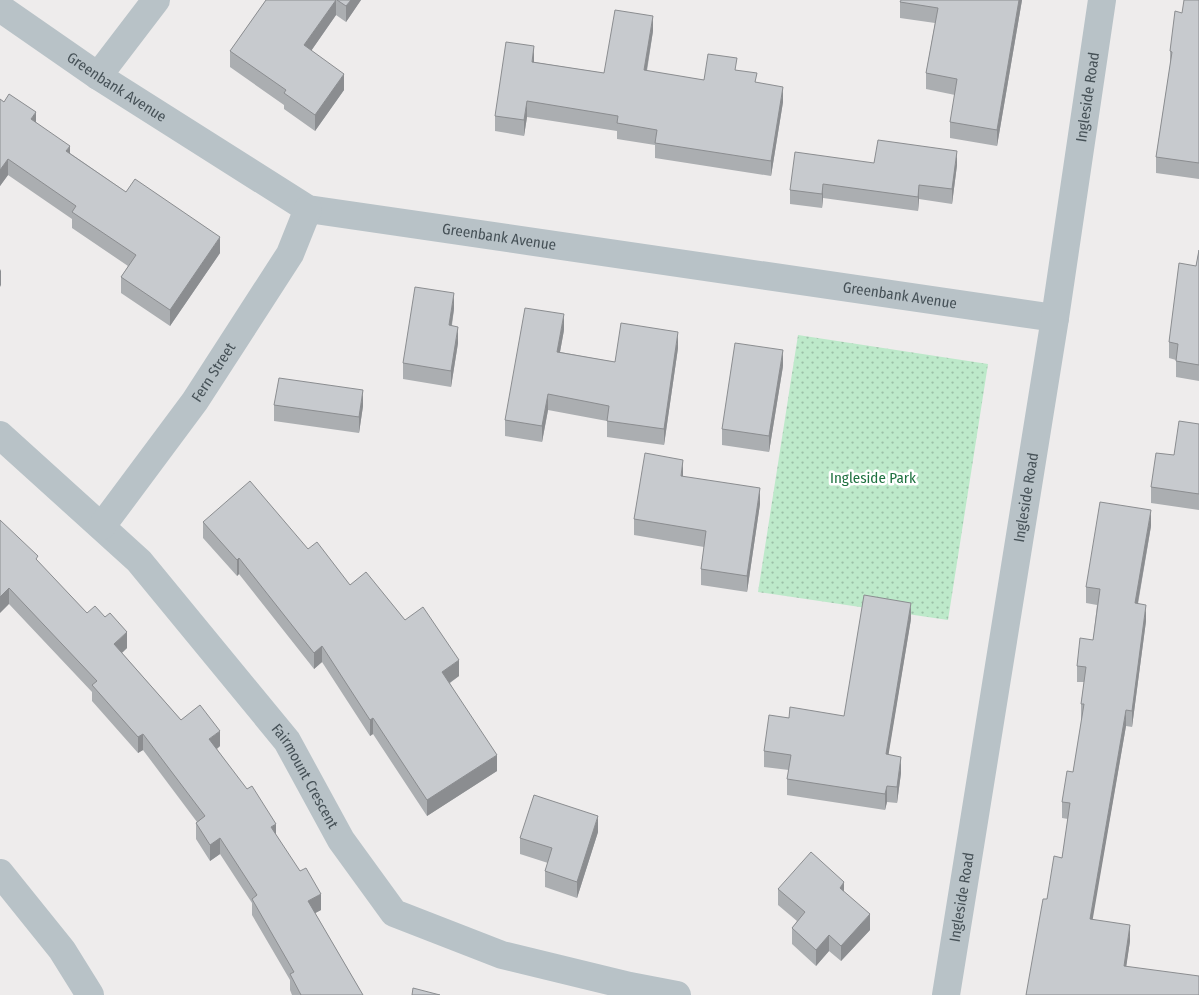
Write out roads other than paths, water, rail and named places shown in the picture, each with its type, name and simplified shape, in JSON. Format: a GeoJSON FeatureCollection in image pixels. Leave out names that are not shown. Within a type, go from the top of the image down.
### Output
{"type":"FeatureCollection","features":[{"type":"Feature","properties":{"kind":"street"},"geometry":{"type":"LineString","coordinates":[[98,76],[156,0]]}},
{"type":"Feature","properties":{"kind":"street","name":"Ingleside Road"},"geometry":{"type":"LineString","coordinates":[[946,995],[1055,318],[1102,0]]}},
{"type":"Feature","properties":{"kind":"street","name":"Greenbank Avenue"},"geometry":{"type":"LineString","coordinates":[[0,8],[98,76],[308,209],[1055,318]]}},
{"type":"Feature","properties":{"kind":"street","name":"Fern Street"},"geometry":{"type":"LineString","coordinates":[[102,526],[195,401],[290,254],[308,209]]}},
{"type":"Feature","properties":{"kind":"street","name":"Fairmount Crescent"},"geometry":{"type":"LineString","coordinates":[[0,435],[139,561],[287,741],[341,840],[394,913],[502,954],[630,986],[677,995]]}},
{"type":"Feature","properties":{"kind":"street"},"geometry":{"type":"LineString","coordinates":[[0,873],[62,950],[90,995]]}},
{"type":"Feature","properties":{"kind":"park label","name":"Ingleside Park"},"geometry":{"type":"Point","coordinates":[873,478]}}]}
